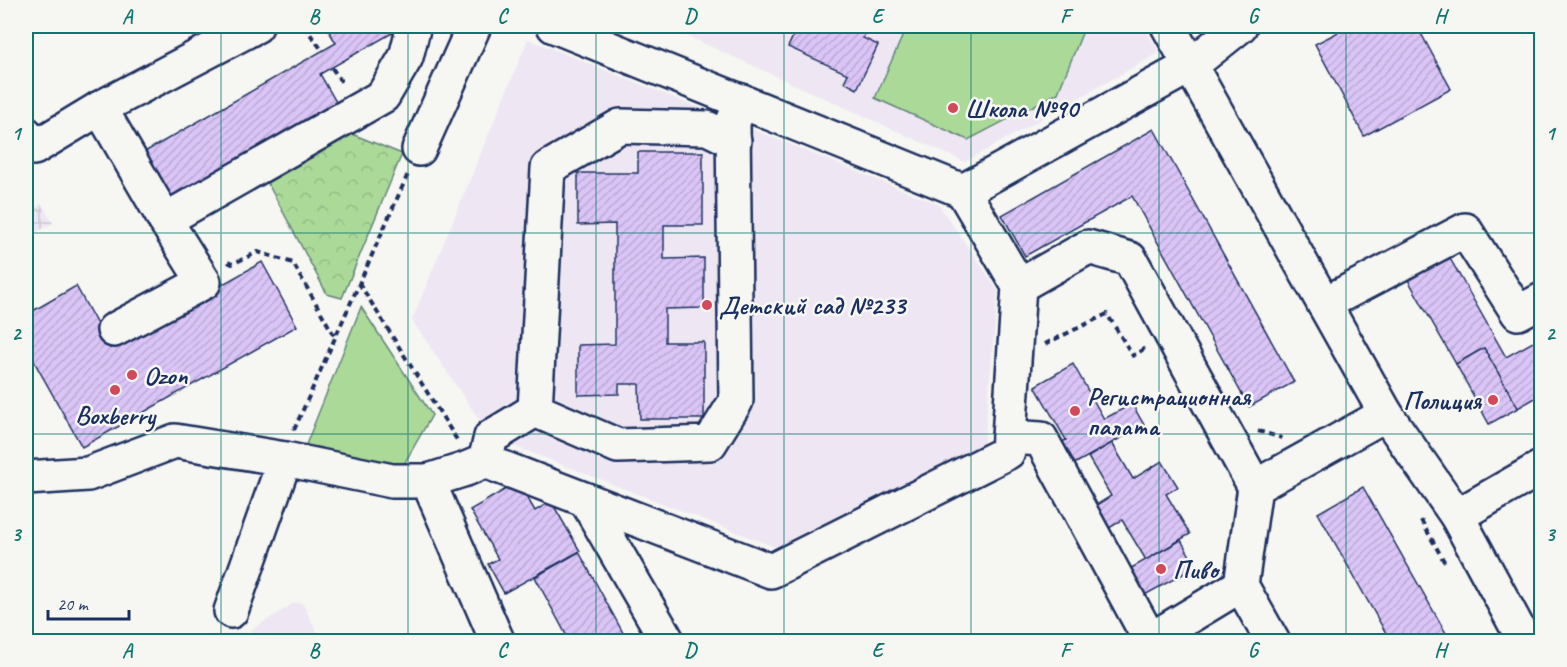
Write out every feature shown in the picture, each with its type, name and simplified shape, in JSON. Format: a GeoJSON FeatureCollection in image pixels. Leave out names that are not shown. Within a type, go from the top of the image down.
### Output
{"type":"FeatureCollection","features":[{"type":"Feature","properties":{"kind":"street"},"geometry":{"type":"LineString","coordinates":[[26,134],[34,148],[100,108],[256,26]]}},
{"type":"Feature","properties":{"kind":"street"},"geometry":{"type":"LineString","coordinates":[[165,220],[383,96],[406,57],[413,29],[411,26]]}},
{"type":"Feature","properties":{"kind":"street"},"geometry":{"type":"LineString","coordinates":[[418,149],[474,26]]}},
{"type":"Feature","properties":{"kind":"street"},"geometry":{"type":"LineString","coordinates":[[26,478],[88,474],[175,441],[392,480],[428,482],[479,464],[586,500],[771,571],[1008,452],[1019,286],[963,191],[554,26]]}},
{"type":"Feature","properties":{"kind":"street"},"geometry":{"type":"LineString","coordinates":[[1168,26],[1386,414],[1456,516],[1525,642]]}},
{"type":"Feature","properties":{"kind":"street"},"geometry":{"type":"LineString","coordinates":[[963,191],[1190,66],[1240,26]]}},
{"type":"Feature","properties":{"kind":"street"},"geometry":{"type":"LineString","coordinates":[[535,410],[618,446],[710,443],[736,401],[733,122],[742,101]]}},
{"type":"Feature","properties":{"kind":"street"},"geometry":{"type":"LineString","coordinates":[[100,108],[204,282],[114,330]]}},
{"type":"Feature","properties":{"kind":"street"},"geometry":{"type":"LineString","coordinates":[[535,410],[548,168],[620,126],[707,128],[734,141]]}},
{"type":"Feature","properties":{"kind":"street"},"geometry":{"type":"LineString","coordinates":[[1324,304],[1465,230],[1518,313],[1542,300]]}},
{"type":"Feature","properties":{"kind":"street"},"geometry":{"type":"LineString","coordinates":[[1019,286],[1088,247],[1130,259],[1255,487],[1241,585],[1273,642]]}},
{"type":"Feature","properties":{"kind":"street"},"geometry":{"type":"LineString","coordinates":[[479,464],[491,437],[535,410]]}},
{"type":"Feature","properties":{"kind":"street"},"geometry":{"type":"LineString","coordinates":[[1255,487],[1386,414]]}},
{"type":"Feature","properties":{"kind":"street"},"geometry":{"type":"LineString","coordinates":[[1009,436],[1041,439],[1148,641],[1241,585]]}},
{"type":"Feature","properties":{"kind":"street"},"geometry":{"type":"LineString","coordinates":[[231,611],[285,459]]}},
{"type":"Feature","properties":{"kind":"street"},"geometry":{"type":"LineString","coordinates":[[1456,516],[1542,467]]}},
{"type":"Feature","properties":{"kind":"street"},"geometry":{"type":"LineString","coordinates":[[428,482],[498,642]]}},
{"type":"Feature","properties":{"kind":"street"},"geometry":{"type":"LineString","coordinates":[[586,500],[668,642]]}},
{"type":"Feature","properties":{"kind":"path"},"geometry":{"type":"LineString","coordinates":[[304,26],[322,50]]}},
{"type":"Feature","properties":{"kind":"path"},"geometry":{"type":"LineString","coordinates":[[285,459],[297,423],[418,149]]}},
{"type":"Feature","properties":{"kind":"path"},"geometry":{"type":"LineString","coordinates":[[223,258],[232,264],[258,252],[294,263],[335,337]]}},
{"type":"Feature","properties":{"kind":"path"},"geometry":{"type":"LineString","coordinates":[[359,283],[479,464]]}},
{"type":"Feature","properties":{"kind":"path"},"geometry":{"type":"LineString","coordinates":[[1014,358],[1107,314],[1133,356],[1170,332]]}},
{"type":"Feature","properties":{"kind":"path"},"geometry":{"type":"LineString","coordinates":[[1217,418],[1321,450]]}},
{"type":"Feature","properties":{"kind":"path"},"geometry":{"type":"LineString","coordinates":[[1418,515],[1446,565]]}},
{"type":"Feature","properties":{"kind":"shaded area","name":"Школа №90"},"geometry":{"type":"Polygon","coordinates":[[[665,26],[1144,26],[1159,53],[965,162],[665,26]]]}},
{"type":"Feature","properties":{"kind":"shaded area","name":"Детский сад №233"},"geometry":{"type":"Polygon","coordinates":[[[528,39],[938,204],[998,290],[984,443],[780,549],[491,437],[412,320],[528,39]]]}},
{"type":"Feature","properties":{"kind":"shaded area"},"geometry":{"type":"Polygon","coordinates":[[[41,204],[53,223],[26,238],[26,213],[41,204]]]}},
{"type":"Feature","properties":{"kind":"shaded area"},"geometry":{"type":"Polygon","coordinates":[[[294,603],[302,603],[322,641],[151,641],[248,632],[294,603]]]}},
{"type":"Feature","properties":{"kind":"green space"},"geometry":{"type":"Polygon","coordinates":[[[907,26],[1085,26],[1058,93],[968,140],[875,98],[907,26]]]}},
{"type":"Feature","properties":{"kind":"green space"},"geometry":{"type":"Polygon","coordinates":[[[347,132],[402,154],[342,298],[327,294],[266,180],[347,132]]]}},
{"type":"Feature","properties":{"kind":"green space"},"geometry":{"type":"Polygon","coordinates":[[[361,307],[432,415],[404,464],[303,452],[361,307]]]}},
{"type":"Feature","properties":{"kind":"building"},"geometry":{"type":"Polygon","coordinates":[[[326,26],[391,26],[394,32],[320,74],[340,109],[170,206],[141,154],[336,43],[326,26]]]}},
{"type":"Feature","properties":{"kind":"building"},"geometry":{"type":"Polygon","coordinates":[[[798,26],[869,26],[863,38],[878,45],[857,89],[844,82],[848,74],[788,47],[798,26]]]}},
{"type":"Feature","properties":{"kind":"building"},"geometry":{"type":"Polygon","coordinates":[[[1350,26],[1417,26],[1451,89],[1364,136],[1315,44],[1350,26]]]}},
{"type":"Feature","properties":{"kind":"building"},"geometry":{"type":"Polygon","coordinates":[[[1154,129],[1294,382],[1249,407],[1132,196],[1025,256],[1002,215],[1154,129]]]}},
{"type":"Feature","properties":{"kind":"building"},"geometry":{"type":"Polygon","coordinates":[[[638,152],[703,152],[703,225],[664,225],[664,259],[704,258],[704,308],[665,309],[665,342],[704,342],[704,419],[640,419],[639,384],[619,384],[619,394],[578,395],[578,345],[615,344],[615,224],[578,225],[578,173],[638,173],[638,152]]]}},
{"type":"Feature","properties":{"kind":"building"},"geometry":{"type":"Polygon","coordinates":[[[1448,255],[1506,357],[1542,337],[1542,394],[1518,408],[1484,348],[1456,364],[1407,278],[1448,255]]]}},
{"type":"Feature","properties":{"kind":"building"},"geometry":{"type":"Polygon","coordinates":[[[262,262],[297,326],[82,447],[26,347],[26,315],[76,286],[110,348],[262,262]]]}},
{"type":"Feature","properties":{"kind":"building"},"geometry":{"type":"Polygon","coordinates":[[[1484,348],[1518,408],[1489,424],[1456,364],[1484,348]]]}},
{"type":"Feature","properties":{"kind":"building","name":"Регистрационная палата"},"geometry":{"type":"Polygon","coordinates":[[[1073,364],[1104,419],[1132,404],[1144,425],[1069,467],[1057,445],[1066,440],[1035,386],[1073,364]]]}},
{"type":"Feature","properties":{"kind":"building"},"geometry":{"type":"Polygon","coordinates":[[[1112,443],[1133,479],[1162,461],[1178,487],[1166,494],[1190,534],[1146,560],[1122,520],[1103,532],[1090,509],[1111,496],[1088,457],[1112,443]]]}},
{"type":"Feature","properties":{"kind":"building"},"geometry":{"type":"Polygon","coordinates":[[[518,482],[535,511],[551,501],[580,551],[504,593],[488,564],[498,559],[470,510],[518,482]]]}},
{"type":"Feature","properties":{"kind":"building"},"geometry":{"type":"Polygon","coordinates":[[[1363,487],[1451,642],[1391,642],[1318,513],[1363,487]]]}},
{"type":"Feature","properties":{"kind":"building","name":"Пиво"},"geometry":{"type":"Polygon","coordinates":[[[1181,540],[1196,567],[1141,597],[1126,571],[1181,540]]]}},
{"type":"Feature","properties":{"kind":"building"},"geometry":{"type":"Polygon","coordinates":[[[579,552],[628,642],[570,642],[535,577],[579,552]]]}},
{"type":"Feature","properties":{"kind":"place","name":"Школа №90"},"geometry":{"type":"Point","coordinates":[953,108]}},
{"type":"Feature","properties":{"kind":"place","name":"Детский сад №233"},"geometry":{"type":"Point","coordinates":[707,305]}},
{"type":"Feature","properties":{"kind":"place","name":"Ozon"},"geometry":{"type":"Point","coordinates":[132,375]}},
{"type":"Feature","properties":{"kind":"place","name":"Boxberry"},"geometry":{"type":"Point","coordinates":[115,390]}},
{"type":"Feature","properties":{"kind":"place","name":"Полиция"},"geometry":{"type":"Point","coordinates":[1493,400]}},
{"type":"Feature","properties":{"kind":"place","name":"Регистрационная палата"},"geometry":{"type":"Point","coordinates":[1075,411]}},
{"type":"Feature","properties":{"kind":"place","name":"Пиво"},"geometry":{"type":"Point","coordinates":[1161,569]}}]}
